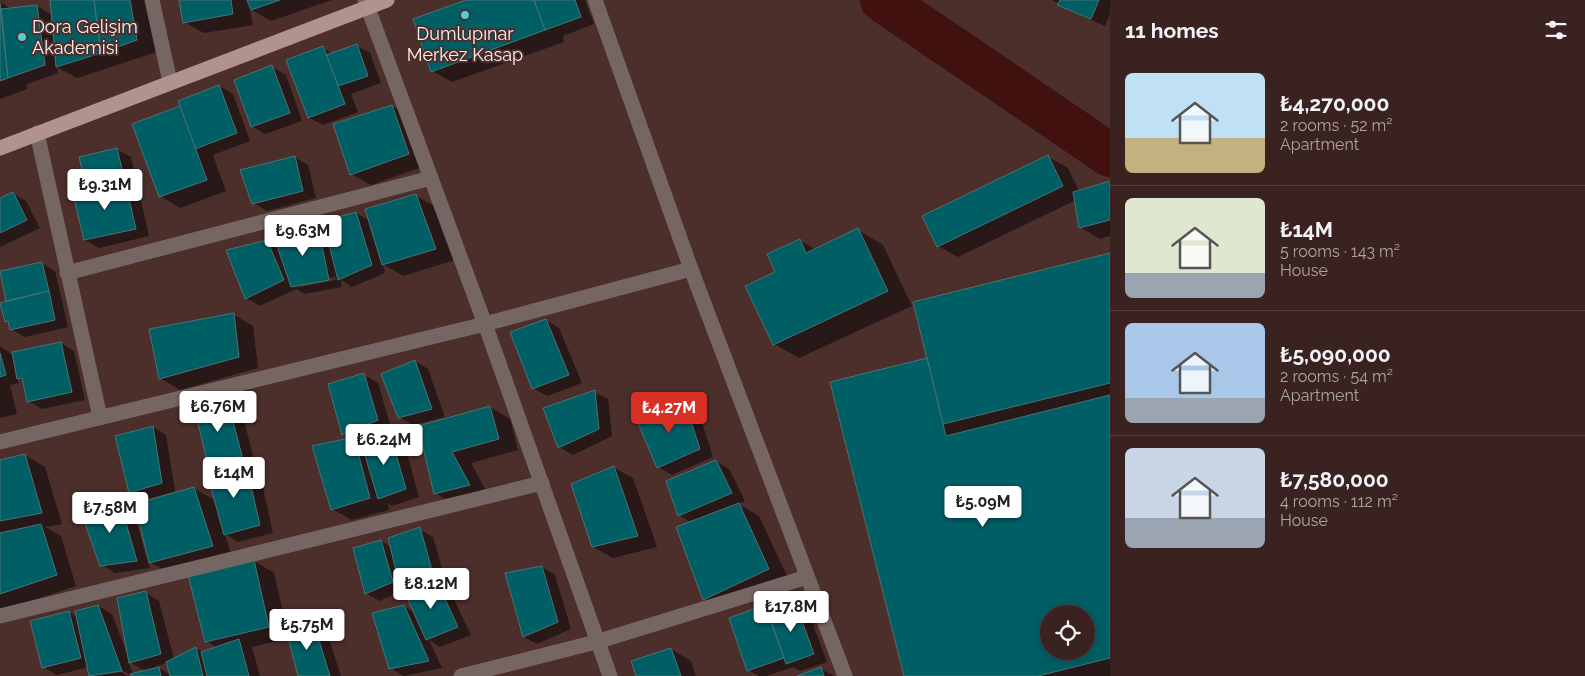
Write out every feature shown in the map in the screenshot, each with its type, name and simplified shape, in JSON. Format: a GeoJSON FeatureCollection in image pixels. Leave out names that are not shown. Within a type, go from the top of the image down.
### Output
{"type":"FeatureCollection","features":[{"type":"Feature","properties":{"kind":"main road"},"geometry":{"type":"LineString","coordinates":[[0,148],[366,4],[387,0]]}},
{"type":"Feature","properties":{"kind":"street"},"geometry":{"type":"LineString","coordinates":[[152,0],[170,82]]}},
{"type":"Feature","properties":{"kind":"street"},"geometry":{"type":"LineString","coordinates":[[594,0],[691,269],[845,676]]}},
{"type":"Feature","properties":{"kind":"street"},"geometry":{"type":"LineString","coordinates":[[366,4],[485,324],[596,642],[610,676]]}},
{"type":"Feature","properties":{"kind":"street"},"geometry":{"type":"LineString","coordinates":[[38,133],[67,274],[100,417]]}},
{"type":"Feature","properties":{"kind":"street"},"geometry":{"type":"LineString","coordinates":[[67,274],[431,178]]}},
{"type":"Feature","properties":{"kind":"street"},"geometry":{"type":"LineString","coordinates":[[0,442],[485,324],[691,269]]}},
{"type":"Feature","properties":{"kind":"street"},"geometry":{"type":"LineString","coordinates":[[0,616],[542,483]]}},
{"type":"Feature","properties":{"kind":"street"},"geometry":{"type":"LineString","coordinates":[[461,676],[596,642],[807,577]]}},
{"type":"Feature","properties":{"kind":"building"},"geometry":{"type":"Polygon","coordinates":[[[50,0],[94,0],[101,53],[56,67],[50,0]]]}},
{"type":"Feature","properties":{"kind":"building"},"geometry":{"type":"Polygon","coordinates":[[[94,0],[130,0],[137,40],[101,53],[94,0]]]}},
{"type":"Feature","properties":{"kind":"building"},"geometry":{"type":"Polygon","coordinates":[[[179,0],[231,0],[233,14],[183,23],[179,0]]]}},
{"type":"Feature","properties":{"kind":"building"},"geometry":{"type":"Polygon","coordinates":[[[247,0],[280,0],[251,10],[247,0]]]}},
{"type":"Feature","properties":{"kind":"building"},"geometry":{"type":"Polygon","coordinates":[[[466,0],[534,0],[545,30],[431,72],[413,19],[466,0]]]}},
{"type":"Feature","properties":{"kind":"building"},"geometry":{"type":"Polygon","coordinates":[[[534,0],[575,0],[581,17],[545,30],[534,0]]]}},
{"type":"Feature","properties":{"kind":"building"},"geometry":{"type":"Polygon","coordinates":[[[1060,0],[1099,0],[1091,19],[1057,5],[1060,0]]]}},
{"type":"Feature","properties":{"kind":"building"},"geometry":{"type":"Polygon","coordinates":[[[0,3],[8,78],[0,81],[0,3]]]}},
{"type":"Feature","properties":{"kind":"building","name":"Dora Gelişim Akademisi"},"geometry":{"type":"Polygon","coordinates":[[[37,5],[45,65],[8,78],[1,9],[37,5]]]}},
{"type":"Feature","properties":{"kind":"building"},"geometry":{"type":"Polygon","coordinates":[[[357,44],[368,76],[338,86],[326,55],[357,44]]]}},
{"type":"Feature","properties":{"kind":"building"},"geometry":{"type":"Polygon","coordinates":[[[323,46],[345,104],[308,118],[286,60],[323,46]]]}},
{"type":"Feature","properties":{"kind":"building"},"geometry":{"type":"Polygon","coordinates":[[[272,65],[290,113],[251,127],[234,80],[272,65]]]}},
{"type":"Feature","properties":{"kind":"building"},"geometry":{"type":"Polygon","coordinates":[[[219,85],[237,133],[195,149],[178,101],[219,85]]]}},
{"type":"Feature","properties":{"kind":"building"},"geometry":{"type":"Polygon","coordinates":[[[392,105],[409,154],[350,175],[333,124],[392,105]]]}},
{"type":"Feature","properties":{"kind":"building"},"geometry":{"type":"Polygon","coordinates":[[[180,106],[207,180],[159,197],[132,124],[180,106]]]}},
{"type":"Feature","properties":{"kind":"building"},"geometry":{"type":"Polygon","coordinates":[[[117,148],[125,182],[87,191],[79,157],[117,148]]]}},
{"type":"Feature","properties":{"kind":"building"},"geometry":{"type":"Polygon","coordinates":[[[1048,155],[1063,186],[937,247],[922,216],[1048,155]]]}},
{"type":"Feature","properties":{"kind":"building"},"geometry":{"type":"Polygon","coordinates":[[[295,156],[303,191],[252,204],[240,170],[295,156]]]}},
{"type":"Feature","properties":{"kind":"building"},"geometry":{"type":"Polygon","coordinates":[[[1110,181],[1110,220],[1079,228],[1073,192],[1110,181]]]}},
{"type":"Feature","properties":{"kind":"building"},"geometry":{"type":"Polygon","coordinates":[[[125,182],[136,229],[84,240],[73,194],[125,182]]]}},
{"type":"Feature","properties":{"kind":"building"},"geometry":{"type":"Polygon","coordinates":[[[13,192],[27,220],[0,233],[0,198],[13,192]]]}},
{"type":"Feature","properties":{"kind":"building"},"geometry":{"type":"Polygon","coordinates":[[[416,194],[436,249],[382,265],[365,209],[416,194]]]}},
{"type":"Feature","properties":{"kind":"building"},"geometry":{"type":"Polygon","coordinates":[[[356,212],[372,265],[338,280],[323,221],[356,212]]]}},
{"type":"Feature","properties":{"kind":"building"},"geometry":{"type":"Polygon","coordinates":[[[318,226],[329,280],[291,287],[275,240],[318,226]]]}},
{"type":"Feature","properties":{"kind":"building"},"geometry":{"type":"Polygon","coordinates":[[[858,228],[888,291],[773,345],[745,286],[775,272],[767,254],[800,239],[806,253],[858,228]]]}},
{"type":"Feature","properties":{"kind":"building"},"geometry":{"type":"Polygon","coordinates":[[[267,240],[284,280],[245,299],[226,250],[267,240]]]}},
{"type":"Feature","properties":{"kind":"building"},"geometry":{"type":"Polygon","coordinates":[[[1110,253],[1110,383],[943,424],[913,302],[1110,253]]]}},
{"type":"Feature","properties":{"kind":"building"},"geometry":{"type":"Polygon","coordinates":[[[42,262],[49,291],[6,301],[0,271],[42,262]]]}},
{"type":"Feature","properties":{"kind":"building"},"geometry":{"type":"Polygon","coordinates":[[[49,291],[55,320],[10,330],[8,321],[5,322],[0,303],[49,291]]]}},
{"type":"Feature","properties":{"kind":"building"},"geometry":{"type":"Polygon","coordinates":[[[234,313],[239,357],[159,379],[149,329],[234,313]]]}},
{"type":"Feature","properties":{"kind":"building"},"geometry":{"type":"Polygon","coordinates":[[[546,319],[569,375],[532,389],[510,332],[546,319]]]}},
{"type":"Feature","properties":{"kind":"building"},"geometry":{"type":"Polygon","coordinates":[[[61,342],[72,392],[27,402],[22,378],[17,379],[12,352],[61,342]]]}},
{"type":"Feature","properties":{"kind":"building"},"geometry":{"type":"Polygon","coordinates":[[[0,353],[6,375],[0,377],[0,353]]]}},
{"type":"Feature","properties":{"kind":"building"},"geometry":{"type":"Polygon","coordinates":[[[927,358],[946,436],[1110,395],[1110,658],[1038,676],[904,676],[830,382],[927,358]]]}},
{"type":"Feature","properties":{"kind":"building"},"geometry":{"type":"Polygon","coordinates":[[[415,360],[432,409],[398,418],[381,374],[415,360]]]}},
{"type":"Feature","properties":{"kind":"building"},"geometry":{"type":"Polygon","coordinates":[[[364,373],[378,420],[342,435],[328,384],[364,373]]]}},
{"type":"Feature","properties":{"kind":"building"},"geometry":{"type":"Polygon","coordinates":[[[595,390],[599,429],[558,448],[543,408],[595,390]]]}},
{"type":"Feature","properties":{"kind":"building"},"geometry":{"type":"Polygon","coordinates":[[[228,402],[242,456],[208,465],[195,410],[228,402]]]}},
{"type":"Feature","properties":{"kind":"building"},"geometry":{"type":"Polygon","coordinates":[[[685,403],[700,449],[657,468],[635,416],[685,403]]]}},
{"type":"Feature","properties":{"kind":"building"},"geometry":{"type":"Polygon","coordinates":[[[490,406],[499,439],[452,452],[470,485],[434,494],[418,426],[490,406]]]}},
{"type":"Feature","properties":{"kind":"building"},"geometry":{"type":"Polygon","coordinates":[[[153,426],[162,483],[129,493],[115,436],[153,426]]]}},
{"type":"Feature","properties":{"kind":"building"},"geometry":{"type":"Polygon","coordinates":[[[390,433],[406,489],[378,499],[361,442],[390,433]]]}},
{"type":"Feature","properties":{"kind":"building"},"geometry":{"type":"Polygon","coordinates":[[[354,437],[370,498],[331,510],[312,446],[354,437]]]}},
{"type":"Feature","properties":{"kind":"building"},"geometry":{"type":"Polygon","coordinates":[[[25,454],[42,513],[0,521],[0,460],[25,454]]]}},
{"type":"Feature","properties":{"kind":"building"},"geometry":{"type":"Polygon","coordinates":[[[716,460],[732,493],[678,516],[666,481],[716,460]]]}},
{"type":"Feature","properties":{"kind":"building"},"geometry":{"type":"Polygon","coordinates":[[[246,465],[260,525],[224,535],[207,474],[246,465]]]}},
{"type":"Feature","properties":{"kind":"building"},"geometry":{"type":"Polygon","coordinates":[[[614,466],[638,536],[592,547],[571,484],[614,466]]]}},
{"type":"Feature","properties":{"kind":"building"},"geometry":{"type":"Polygon","coordinates":[[[194,487],[213,546],[149,563],[135,504],[194,487]]]}},
{"type":"Feature","properties":{"kind":"building"},"geometry":{"type":"Polygon","coordinates":[[[119,499],[137,561],[100,566],[81,512],[119,499]]]}},
{"type":"Feature","properties":{"kind":"building"},"geometry":{"type":"Polygon","coordinates":[[[739,503],[769,569],[703,600],[676,527],[739,503]]]}},
{"type":"Feature","properties":{"kind":"building"},"geometry":{"type":"Polygon","coordinates":[[[41,524],[57,575],[0,594],[0,533],[41,524]]]}},
{"type":"Feature","properties":{"kind":"building"},"geometry":{"type":"Polygon","coordinates":[[[420,527],[433,574],[399,583],[388,538],[420,527]]]}},
{"type":"Feature","properties":{"kind":"building"},"geometry":{"type":"Polygon","coordinates":[[[381,540],[393,582],[365,594],[353,548],[381,540]]]}},
{"type":"Feature","properties":{"kind":"building"},"geometry":{"type":"Polygon","coordinates":[[[254,560],[269,627],[205,642],[188,575],[254,560]]]}},
{"type":"Feature","properties":{"kind":"building"},"geometry":{"type":"Polygon","coordinates":[[[542,566],[558,622],[523,637],[505,573],[542,566]]]}},
{"type":"Feature","properties":{"kind":"building"},"geometry":{"type":"Polygon","coordinates":[[[436,580],[458,627],[426,640],[404,591],[436,580]]]}},
{"type":"Feature","properties":{"kind":"building"},"geometry":{"type":"Polygon","coordinates":[[[146,591],[161,654],[129,663],[117,598],[146,591]]]}},
{"type":"Feature","properties":{"kind":"building"},"geometry":{"type":"Polygon","coordinates":[[[795,602],[814,654],[786,664],[768,612],[795,602]]]}},
{"type":"Feature","properties":{"kind":"building"},"geometry":{"type":"Polygon","coordinates":[[[98,605],[122,671],[89,676],[75,611],[98,605]]]}},
{"type":"Feature","properties":{"kind":"building"},"geometry":{"type":"Polygon","coordinates":[[[404,605],[429,661],[389,669],[372,613],[404,605]]]}},
{"type":"Feature","properties":{"kind":"building"},"geometry":{"type":"Polygon","coordinates":[[[765,605],[784,658],[747,671],[729,618],[765,605]]]}},
{"type":"Feature","properties":{"kind":"building"},"geometry":{"type":"Polygon","coordinates":[[[69,611],[81,658],[42,668],[30,621],[69,611]]]}},
{"type":"Feature","properties":{"kind":"building"},"geometry":{"type":"Polygon","coordinates":[[[313,621],[330,676],[298,676],[286,629],[313,621]]]}},
{"type":"Feature","properties":{"kind":"building"},"geometry":{"type":"Polygon","coordinates":[[[239,639],[249,676],[207,676],[201,652],[239,639]]]}},
{"type":"Feature","properties":{"kind":"building"},"geometry":{"type":"Polygon","coordinates":[[[196,647],[203,676],[170,676],[166,662],[196,647]]]}},
{"type":"Feature","properties":{"kind":"building"},"geometry":{"type":"Polygon","coordinates":[[[671,648],[681,676],[636,676],[631,661],[671,648]]]}},
{"type":"Feature","properties":{"kind":"building"},"geometry":{"type":"Polygon","coordinates":[[[159,667],[161,676],[131,676],[130,674],[159,667]]]}},
{"type":"Feature","properties":{"kind":"building"},"geometry":{"type":"Polygon","coordinates":[[[821,667],[824,676],[797,676],[821,667]]]}},
{"type":"Feature","properties":{"kind":"waterway"},"geometry":{"type":"LineString","coordinates":[[882,0],[1110,155]]}},
{"type":"Feature","properties":{"kind":"place","name":"Dumlupınar Merkez Kasap"},"geometry":{"type":"Point","coordinates":[465,15]}},
{"type":"Feature","properties":{"kind":"place","name":"Dora Gelişim Akademisi"},"geometry":{"type":"Point","coordinates":[22,37]}}]}
